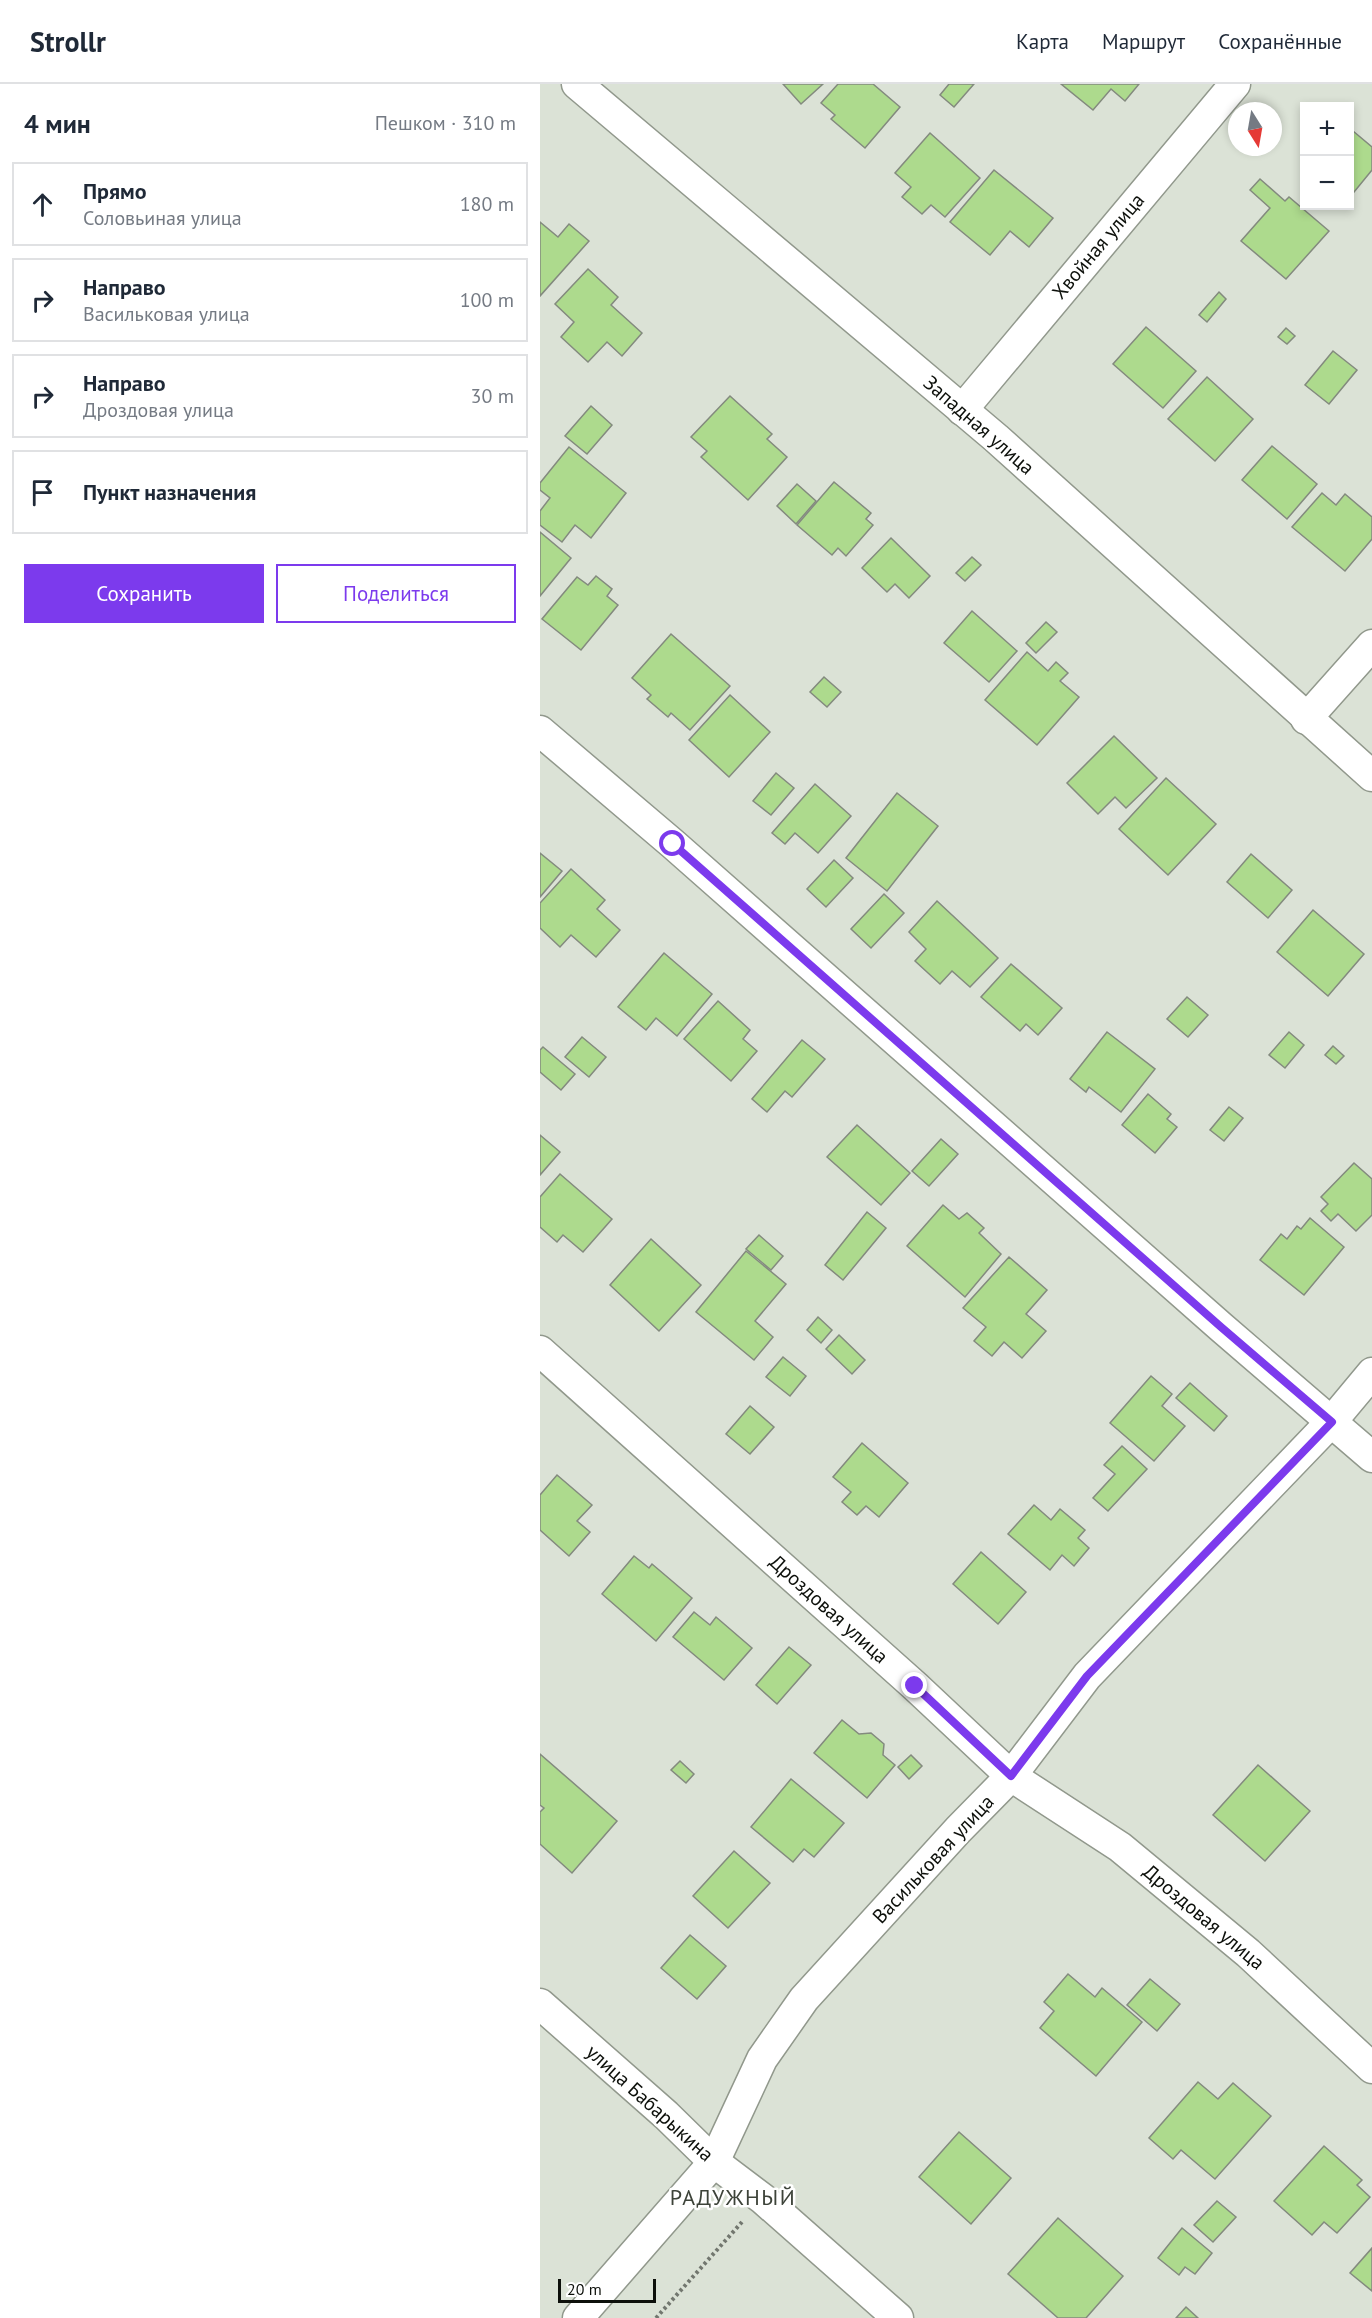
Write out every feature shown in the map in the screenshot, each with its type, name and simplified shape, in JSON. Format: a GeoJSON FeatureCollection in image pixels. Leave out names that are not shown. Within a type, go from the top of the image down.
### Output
{"type":"FeatureCollection","features":[{"type":"Feature","properties":{"kind":"street","name":"Хвойная улица"},"geometry":{"type":"LineString","coordinates":[[962,410],[1235,84]]}},
{"type":"Feature","properties":{"kind":"street","name":"Западная улица"},"geometry":{"type":"LineString","coordinates":[[589,88],[962,410],[1372,776]]}},
{"type":"Feature","properties":{"kind":"street"},"geometry":{"type":"LineString","coordinates":[[1306,719],[1372,645]]}},
{"type":"Feature","properties":{"kind":"street"},"geometry":{"type":"LineString","coordinates":[[540,730],[1372,1457]]}},
{"type":"Feature","properties":{"kind":"street","name":"Дроздовая улица"},"geometry":{"type":"LineString","coordinates":[[540,1351],[915,1686],[1011,1776],[1120,1847],[1248,1953],[1372,2068]]}},
{"type":"Feature","properties":{"kind":"street","name":"Васильковая улица"},"geometry":{"type":"LineString","coordinates":[[578,2318],[714,2162],[762,2059],[804,1999],[958,1830],[1011,1776],[1087,1676],[1332,1422],[1372,1373]]}},
{"type":"Feature","properties":{"kind":"street","name":"улица Бабарыкина"},"geometry":{"type":"LineString","coordinates":[[540,2004],[666,2115],[714,2162],[763,2199],[898,2318]]}},
{"type":"Feature","properties":{"kind":"path"},"geometry":{"type":"LineString","coordinates":[[656,2318],[763,2199]]}},
{"type":"Feature","properties":{"kind":"building"},"geometry":{"type":"Polygon","coordinates":[[[783,84],[823,84],[801,104],[783,84]]]}},
{"type":"Feature","properties":{"kind":"building"},"geometry":{"type":"Polygon","coordinates":[[[838,84],[873,84],[900,107],[865,148],[831,119],[835,115],[821,103],[838,84]]]}},
{"type":"Feature","properties":{"kind":"building"},"geometry":{"type":"Polygon","coordinates":[[[949,84],[974,84],[954,107],[940,95],[949,84]]]}},
{"type":"Feature","properties":{"kind":"building"},"geometry":{"type":"Polygon","coordinates":[[[1061,84],[1139,84],[1125,101],[1111,89],[1093,110],[1061,84]]]}},
{"type":"Feature","properties":{"kind":"building"},"geometry":{"type":"Polygon","coordinates":[[[1354,132],[1372,147],[1372,170],[1354,192],[1354,132]]]}},
{"type":"Feature","properties":{"kind":"building"},"geometry":{"type":"Polygon","coordinates":[[[930,133],[980,178],[945,217],[931,205],[922,214],[902,197],[911,187],[895,173],[930,133]]]}},
{"type":"Feature","properties":{"kind":"building"},"geometry":{"type":"Polygon","coordinates":[[[994,170],[1053,218],[1029,247],[1010,231],[990,255],[950,222],[994,170]]]}},
{"type":"Feature","properties":{"kind":"building"},"geometry":{"type":"Polygon","coordinates":[[[1260,179],[1285,201],[1289,197],[1300,206],[1300,210],[1304,210],[1329,231],[1286,279],[1241,241],[1270,208],[1250,190],[1260,179]]]}},
{"type":"Feature","properties":{"kind":"building"},"geometry":{"type":"Polygon","coordinates":[[[540,222],[558,237],[569,224],[589,241],[540,296],[540,222]]]}},
{"type":"Feature","properties":{"kind":"building"},"geometry":{"type":"Polygon","coordinates":[[[588,269],[618,297],[611,305],[642,333],[622,356],[607,342],[588,362],[561,337],[574,322],[555,304],[588,269]]]}},
{"type":"Feature","properties":{"kind":"building"},"geometry":{"type":"Polygon","coordinates":[[[1219,292],[1226,299],[1207,322],[1199,315],[1219,292]]]}},
{"type":"Feature","properties":{"kind":"building"},"geometry":{"type":"Polygon","coordinates":[[[1146,327],[1196,371],[1163,408],[1113,364],[1146,327]]]}},
{"type":"Feature","properties":{"kind":"building"},"geometry":{"type":"Polygon","coordinates":[[[1286,328],[1295,336],[1287,344],[1278,337],[1286,328]]]}},
{"type":"Feature","properties":{"kind":"building"},"geometry":{"type":"Polygon","coordinates":[[[1333,351],[1357,370],[1329,404],[1305,385],[1333,351]]]}},
{"type":"Feature","properties":{"kind":"building"},"geometry":{"type":"Polygon","coordinates":[[[1207,377],[1253,419],[1215,461],[1168,419],[1207,377]]]}},
{"type":"Feature","properties":{"kind":"building"},"geometry":{"type":"Polygon","coordinates":[[[730,396],[772,434],[767,439],[787,457],[748,500],[701,457],[707,451],[691,437],[730,396]]]}},
{"type":"Feature","properties":{"kind":"building"},"geometry":{"type":"Polygon","coordinates":[[[591,406],[612,425],[587,454],[565,436],[591,406]]]}},
{"type":"Feature","properties":{"kind":"building"},"geometry":{"type":"Polygon","coordinates":[[[1272,446],[1317,484],[1287,519],[1242,480],[1272,446]]]}},
{"type":"Feature","properties":{"kind":"building"},"geometry":{"type":"Polygon","coordinates":[[[569,447],[626,493],[591,538],[575,525],[562,542],[540,525],[540,511],[550,498],[540,490],[540,483],[569,447]]]}},
{"type":"Feature","properties":{"kind":"building"},"geometry":{"type":"Polygon","coordinates":[[[834,482],[871,513],[866,519],[873,525],[846,556],[838,548],[832,555],[797,525],[834,482]]]}},
{"type":"Feature","properties":{"kind":"building"},"geometry":{"type":"Polygon","coordinates":[[[797,484],[816,501],[796,524],[777,506],[797,484]]]}},
{"type":"Feature","properties":{"kind":"building"},"geometry":{"type":"Polygon","coordinates":[[[1322,493],[1336,505],[1345,494],[1372,517],[1372,539],[1345,571],[1292,527],[1322,493]]]}},
{"type":"Feature","properties":{"kind":"building"},"geometry":{"type":"Polygon","coordinates":[[[540,532],[571,558],[540,596],[540,532]]]}},
{"type":"Feature","properties":{"kind":"building"},"geometry":{"type":"Polygon","coordinates":[[[891,538],[930,576],[909,598],[895,584],[887,592],[862,568],[891,538]]]}},
{"type":"Feature","properties":{"kind":"building"},"geometry":{"type":"Polygon","coordinates":[[[972,557],[981,565],[965,581],[956,573],[972,557]]]}},
{"type":"Feature","properties":{"kind":"building"},"geometry":{"type":"Polygon","coordinates":[[[596,576],[612,589],[607,596],[618,605],[581,650],[542,619],[577,577],[588,585],[596,576]]]}},
{"type":"Feature","properties":{"kind":"building"},"geometry":{"type":"Polygon","coordinates":[[[972,611],[1017,651],[989,682],[944,643],[972,611]]]}},
{"type":"Feature","properties":{"kind":"building"},"geometry":{"type":"Polygon","coordinates":[[[1046,622],[1057,632],[1036,653],[1026,643],[1046,622]]]}},
{"type":"Feature","properties":{"kind":"building"},"geometry":{"type":"Polygon","coordinates":[[[671,634],[730,686],[690,730],[671,713],[668,717],[647,699],[651,695],[632,678],[671,634]]]}},
{"type":"Feature","properties":{"kind":"building"},"geometry":{"type":"Polygon","coordinates":[[[1027,652],[1048,671],[1056,662],[1068,673],[1060,681],[1079,697],[1037,745],[985,700],[1027,652]]]}},
{"type":"Feature","properties":{"kind":"building"},"geometry":{"type":"Polygon","coordinates":[[[824,677],[841,692],[827,707],[810,692],[824,677]]]}},
{"type":"Feature","properties":{"kind":"building"},"geometry":{"type":"Polygon","coordinates":[[[730,695],[770,732],[729,777],[689,740],[730,695]]]}},
{"type":"Feature","properties":{"kind":"building"},"geometry":{"type":"Polygon","coordinates":[[[1114,736],[1157,778],[1126,808],[1115,797],[1098,814],[1067,783],[1114,736]]]}},
{"type":"Feature","properties":{"kind":"building"},"geometry":{"type":"Polygon","coordinates":[[[776,773],[794,788],[771,815],[753,801],[776,773]]]}},
{"type":"Feature","properties":{"kind":"building"},"geometry":{"type":"Polygon","coordinates":[[[1166,778],[1216,824],[1168,875],[1119,829],[1166,778]]]}},
{"type":"Feature","properties":{"kind":"building"},"geometry":{"type":"Polygon","coordinates":[[[815,784],[851,816],[818,853],[795,833],[785,844],[772,833],[815,784]]]}},
{"type":"Feature","properties":{"kind":"building"},"geometry":{"type":"Polygon","coordinates":[[[897,793],[938,826],[887,891],[846,858],[897,793]]]}},
{"type":"Feature","properties":{"kind":"building"},"geometry":{"type":"Polygon","coordinates":[[[540,853],[562,871],[540,897],[540,853]]]}},
{"type":"Feature","properties":{"kind":"building"},"geometry":{"type":"Polygon","coordinates":[[[1251,854],[1292,890],[1268,918],[1227,882],[1251,854]]]}},
{"type":"Feature","properties":{"kind":"building"},"geometry":{"type":"Polygon","coordinates":[[[834,860],[853,878],[826,907],[807,889],[834,860]]]}},
{"type":"Feature","properties":{"kind":"building"},"geometry":{"type":"Polygon","coordinates":[[[571,869],[605,900],[597,909],[620,930],[596,957],[571,935],[560,947],[540,928],[540,903],[571,869]]]}},
{"type":"Feature","properties":{"kind":"building"},"geometry":{"type":"Polygon","coordinates":[[[884,894],[904,913],[871,948],[851,929],[884,894]]]}},
{"type":"Feature","properties":{"kind":"building"},"geometry":{"type":"Polygon","coordinates":[[[937,901],[998,958],[970,987],[952,971],[940,984],[915,961],[926,949],[909,932],[937,901]]]}},
{"type":"Feature","properties":{"kind":"building"},"geometry":{"type":"Polygon","coordinates":[[[1313,910],[1364,954],[1328,996],[1277,952],[1313,910]]]}},
{"type":"Feature","properties":{"kind":"building"},"geometry":{"type":"Polygon","coordinates":[[[664,953],[712,994],[677,1036],[656,1018],[646,1030],[618,1007],[664,953]]]}},
{"type":"Feature","properties":{"kind":"building"},"geometry":{"type":"Polygon","coordinates":[[[1011,964],[1062,1008],[1038,1035],[1026,1024],[1020,1031],[981,997],[1011,964]]]}},
{"type":"Feature","properties":{"kind":"building"},"geometry":{"type":"Polygon","coordinates":[[[1187,997],[1208,1015],[1188,1037],[1167,1019],[1187,997]]]}},
{"type":"Feature","properties":{"kind":"building"},"geometry":{"type":"Polygon","coordinates":[[[718,1001],[750,1030],[743,1039],[757,1051],[731,1081],[684,1039],[718,1001]]]}},
{"type":"Feature","properties":{"kind":"building"},"geometry":{"type":"Polygon","coordinates":[[[1107,1032],[1155,1069],[1121,1112],[1089,1087],[1086,1092],[1070,1079],[1107,1032]]]}},
{"type":"Feature","properties":{"kind":"building"},"geometry":{"type":"Polygon","coordinates":[[[1289,1032],[1304,1045],[1285,1068],[1269,1055],[1289,1032]]]}},
{"type":"Feature","properties":{"kind":"building"},"geometry":{"type":"Polygon","coordinates":[[[582,1037],[606,1057],[589,1077],[565,1057],[582,1037]]]}},
{"type":"Feature","properties":{"kind":"building"},"geometry":{"type":"Polygon","coordinates":[[[802,1040],[825,1059],[792,1097],[785,1091],[767,1112],[752,1099],[802,1040]]]}},
{"type":"Feature","properties":{"kind":"building"},"geometry":{"type":"Polygon","coordinates":[[[1333,1046],[1344,1056],[1336,1064],[1325,1055],[1333,1046]]]}},
{"type":"Feature","properties":{"kind":"building"},"geometry":{"type":"Polygon","coordinates":[[[543,1047],[575,1074],[561,1090],[540,1072],[540,1050],[543,1047]]]}},
{"type":"Feature","properties":{"kind":"building"},"geometry":{"type":"Polygon","coordinates":[[[1148,1094],[1171,1114],[1167,1119],[1177,1127],[1155,1153],[1122,1125],[1148,1094]]]}},
{"type":"Feature","properties":{"kind":"building"},"geometry":{"type":"Polygon","coordinates":[[[1229,1107],[1243,1118],[1224,1141],[1210,1130],[1229,1107]]]}},
{"type":"Feature","properties":{"kind":"building"},"geometry":{"type":"Polygon","coordinates":[[[857,1125],[910,1173],[881,1205],[827,1157],[857,1125]]]}},
{"type":"Feature","properties":{"kind":"building"},"geometry":{"type":"Polygon","coordinates":[[[540,1135],[560,1152],[540,1175],[540,1135]]]}},
{"type":"Feature","properties":{"kind":"building"},"geometry":{"type":"Polygon","coordinates":[[[941,1139],[958,1154],[929,1186],[912,1171],[941,1139]]]}},
{"type":"Feature","properties":{"kind":"building"},"geometry":{"type":"Polygon","coordinates":[[[1354,1163],[1372,1179],[1372,1215],[1356,1231],[1338,1214],[1331,1221],[1321,1211],[1328,1204],[1321,1197],[1354,1163]]]}},
{"type":"Feature","properties":{"kind":"building"},"geometry":{"type":"Polygon","coordinates":[[[560,1174],[612,1219],[583,1252],[563,1235],[557,1242],[540,1227],[540,1197],[560,1174]]]}},
{"type":"Feature","properties":{"kind":"building"},"geometry":{"type":"Polygon","coordinates":[[[943,1205],[959,1219],[967,1213],[984,1228],[979,1233],[1001,1254],[965,1297],[907,1246],[943,1205]]]}},
{"type":"Feature","properties":{"kind":"building"},"geometry":{"type":"Polygon","coordinates":[[[867,1212],[886,1228],[843,1280],[825,1265],[867,1212]]]}},
{"type":"Feature","properties":{"kind":"building"},"geometry":{"type":"Polygon","coordinates":[[[1310,1218],[1344,1247],[1304,1295],[1260,1260],[1281,1234],[1287,1239],[1297,1226],[1301,1229],[1310,1218]]]}},
{"type":"Feature","properties":{"kind":"building"},"geometry":{"type":"Polygon","coordinates":[[[759,1235],[783,1256],[771,1270],[746,1249],[759,1235]]]}},
{"type":"Feature","properties":{"kind":"building"},"geometry":{"type":"Polygon","coordinates":[[[651,1239],[701,1285],[659,1331],[610,1285],[651,1239]]]}},
{"type":"Feature","properties":{"kind":"building"},"geometry":{"type":"Polygon","coordinates":[[[746,1251],[786,1284],[755,1321],[773,1337],[754,1360],[696,1312],[746,1251]]]}},
{"type":"Feature","properties":{"kind":"building"},"geometry":{"type":"Polygon","coordinates":[[[1009,1257],[1047,1290],[1026,1314],[1046,1331],[1022,1358],[1004,1342],[992,1356],[974,1341],[986,1327],[963,1308],[1009,1257]]]}},
{"type":"Feature","properties":{"kind":"building"},"geometry":{"type":"Polygon","coordinates":[[[818,1317],[832,1330],[821,1343],[807,1330],[818,1317]]]}},
{"type":"Feature","properties":{"kind":"building"},"geometry":{"type":"Polygon","coordinates":[[[839,1335],[865,1360],[852,1374],[826,1349],[839,1335]]]}},
{"type":"Feature","properties":{"kind":"building"},"geometry":{"type":"Polygon","coordinates":[[[783,1357],[806,1376],[790,1396],[766,1377],[783,1357]]]}},
{"type":"Feature","properties":{"kind":"building"},"geometry":{"type":"Polygon","coordinates":[[[1151,1376],[1172,1394],[1162,1406],[1185,1426],[1154,1461],[1110,1423],[1151,1376]]]}},
{"type":"Feature","properties":{"kind":"building"},"geometry":{"type":"Polygon","coordinates":[[[1190,1383],[1227,1416],[1214,1431],[1176,1398],[1190,1383]]]}},
{"type":"Feature","properties":{"kind":"building"},"geometry":{"type":"Polygon","coordinates":[[[750,1406],[774,1427],[750,1454],[726,1434],[750,1406]]]}},
{"type":"Feature","properties":{"kind":"building"},"geometry":{"type":"Polygon","coordinates":[[[862,1443],[908,1483],[879,1517],[866,1506],[857,1515],[842,1502],[851,1492],[833,1477],[862,1443]]]}},
{"type":"Feature","properties":{"kind":"building"},"geometry":{"type":"Polygon","coordinates":[[[1122,1446],[1147,1469],[1108,1511],[1093,1498],[1115,1474],[1104,1465],[1122,1446]]]}},
{"type":"Feature","properties":{"kind":"building"},"geometry":{"type":"Polygon","coordinates":[[[557,1475],[592,1505],[577,1521],[590,1532],[569,1556],[540,1530],[540,1495],[557,1475]]]}},
{"type":"Feature","properties":{"kind":"building"},"geometry":{"type":"Polygon","coordinates":[[[1034,1505],[1051,1520],[1060,1509],[1085,1530],[1078,1538],[1089,1548],[1074,1566],[1062,1555],[1050,1570],[1008,1534],[1034,1505]]]}},
{"type":"Feature","properties":{"kind":"building"},"geometry":{"type":"Polygon","coordinates":[[[981,1552],[1026,1592],[998,1624],[953,1584],[981,1552]]]}},
{"type":"Feature","properties":{"kind":"building"},"geometry":{"type":"Polygon","coordinates":[[[634,1556],[649,1568],[652,1564],[692,1598],[656,1641],[602,1594],[634,1556]]]}},
{"type":"Feature","properties":{"kind":"building"},"geometry":{"type":"Polygon","coordinates":[[[694,1612],[710,1625],[716,1617],[752,1648],[724,1680],[673,1637],[694,1612]]]}},
{"type":"Feature","properties":{"kind":"building"},"geometry":{"type":"Polygon","coordinates":[[[789,1647],[811,1665],[777,1704],[756,1685],[789,1647]]]}},
{"type":"Feature","properties":{"kind":"building"},"geometry":{"type":"Polygon","coordinates":[[[842,1720],[859,1734],[871,1733],[884,1744],[883,1755],[895,1765],[867,1798],[814,1753],[842,1720]]]}},
{"type":"Feature","properties":{"kind":"building"},"geometry":{"type":"Polygon","coordinates":[[[540,1754],[617,1821],[572,1873],[540,1844],[540,1812],[544,1808],[540,1805],[540,1754]]]}},
{"type":"Feature","properties":{"kind":"building"},"geometry":{"type":"Polygon","coordinates":[[[911,1755],[922,1766],[909,1779],[898,1767],[911,1755]]]}},
{"type":"Feature","properties":{"kind":"building"},"geometry":{"type":"Polygon","coordinates":[[[680,1761],[694,1774],[686,1783],[671,1770],[680,1761]]]}},
{"type":"Feature","properties":{"kind":"building"},"geometry":{"type":"Polygon","coordinates":[[[1258,1765],[1310,1811],[1265,1861],[1213,1815],[1258,1765]]]}},
{"type":"Feature","properties":{"kind":"building"},"geometry":{"type":"Polygon","coordinates":[[[791,1779],[844,1823],[814,1857],[804,1849],[793,1862],[751,1827],[791,1779]]]}},
{"type":"Feature","properties":{"kind":"building"},"geometry":{"type":"Polygon","coordinates":[[[734,1851],[770,1883],[728,1928],[693,1896],[734,1851]]]}},
{"type":"Feature","properties":{"kind":"building"},"geometry":{"type":"Polygon","coordinates":[[[690,1935],[726,1966],[697,1999],[661,1968],[690,1935]]]}},
{"type":"Feature","properties":{"kind":"building"},"geometry":{"type":"Polygon","coordinates":[[[1068,1974],[1095,1997],[1102,1988],[1142,2022],[1096,2076],[1040,2028],[1054,2011],[1044,2002],[1068,1974]]]}},
{"type":"Feature","properties":{"kind":"building"},"geometry":{"type":"Polygon","coordinates":[[[1150,1979],[1180,2004],[1157,2031],[1127,2005],[1150,1979]]]}},
{"type":"Feature","properties":{"kind":"building"},"geometry":{"type":"Polygon","coordinates":[[[1198,2082],[1218,2099],[1233,2083],[1271,2116],[1215,2179],[1181,2150],[1173,2159],[1149,2138],[1198,2082]]]}},
{"type":"Feature","properties":{"kind":"building"},"geometry":{"type":"Polygon","coordinates":[[[959,2132],[1011,2178],[971,2224],[919,2177],[959,2132]]]}},
{"type":"Feature","properties":{"kind":"building"},"geometry":{"type":"Polygon","coordinates":[[[1324,2146],[1362,2180],[1357,2185],[1370,2197],[1337,2233],[1324,2222],[1312,2235],[1274,2201],[1324,2146]]]}},
{"type":"Feature","properties":{"kind":"building"},"geometry":{"type":"Polygon","coordinates":[[[1217,2201],[1236,2217],[1213,2242],[1194,2225],[1217,2201]]]}},
{"type":"Feature","properties":{"kind":"building"},"geometry":{"type":"Polygon","coordinates":[[[1058,2218],[1123,2276],[1086,2318],[1058,2318],[1008,2274],[1058,2218]]]}},
{"type":"Feature","properties":{"kind":"building"},"geometry":{"type":"Polygon","coordinates":[[[1182,2228],[1212,2253],[1195,2274],[1185,2267],[1179,2275],[1158,2258],[1182,2228]]]}},
{"type":"Feature","properties":{"kind":"building"},"geometry":{"type":"Polygon","coordinates":[[[1372,2248],[1372,2291],[1350,2273],[1372,2248]]]}},
{"type":"Feature","properties":{"kind":"building"},"geometry":{"type":"Polygon","coordinates":[[[1186,2307],[1198,2318],[1176,2318],[1186,2307]]]}},
{"type":"Feature","properties":{"kind":"district","name":"РАДУЖНЫЙ"},"geometry":{"type":"Point","coordinates":[733,2197]}},
{"type":"Feature","properties":{"kind":"route"},"geometry":{"type":"LineString","coordinates":[[673,844],[1332,1422],[1087,1676],[1011,1776],[915,1686]]}}]}
